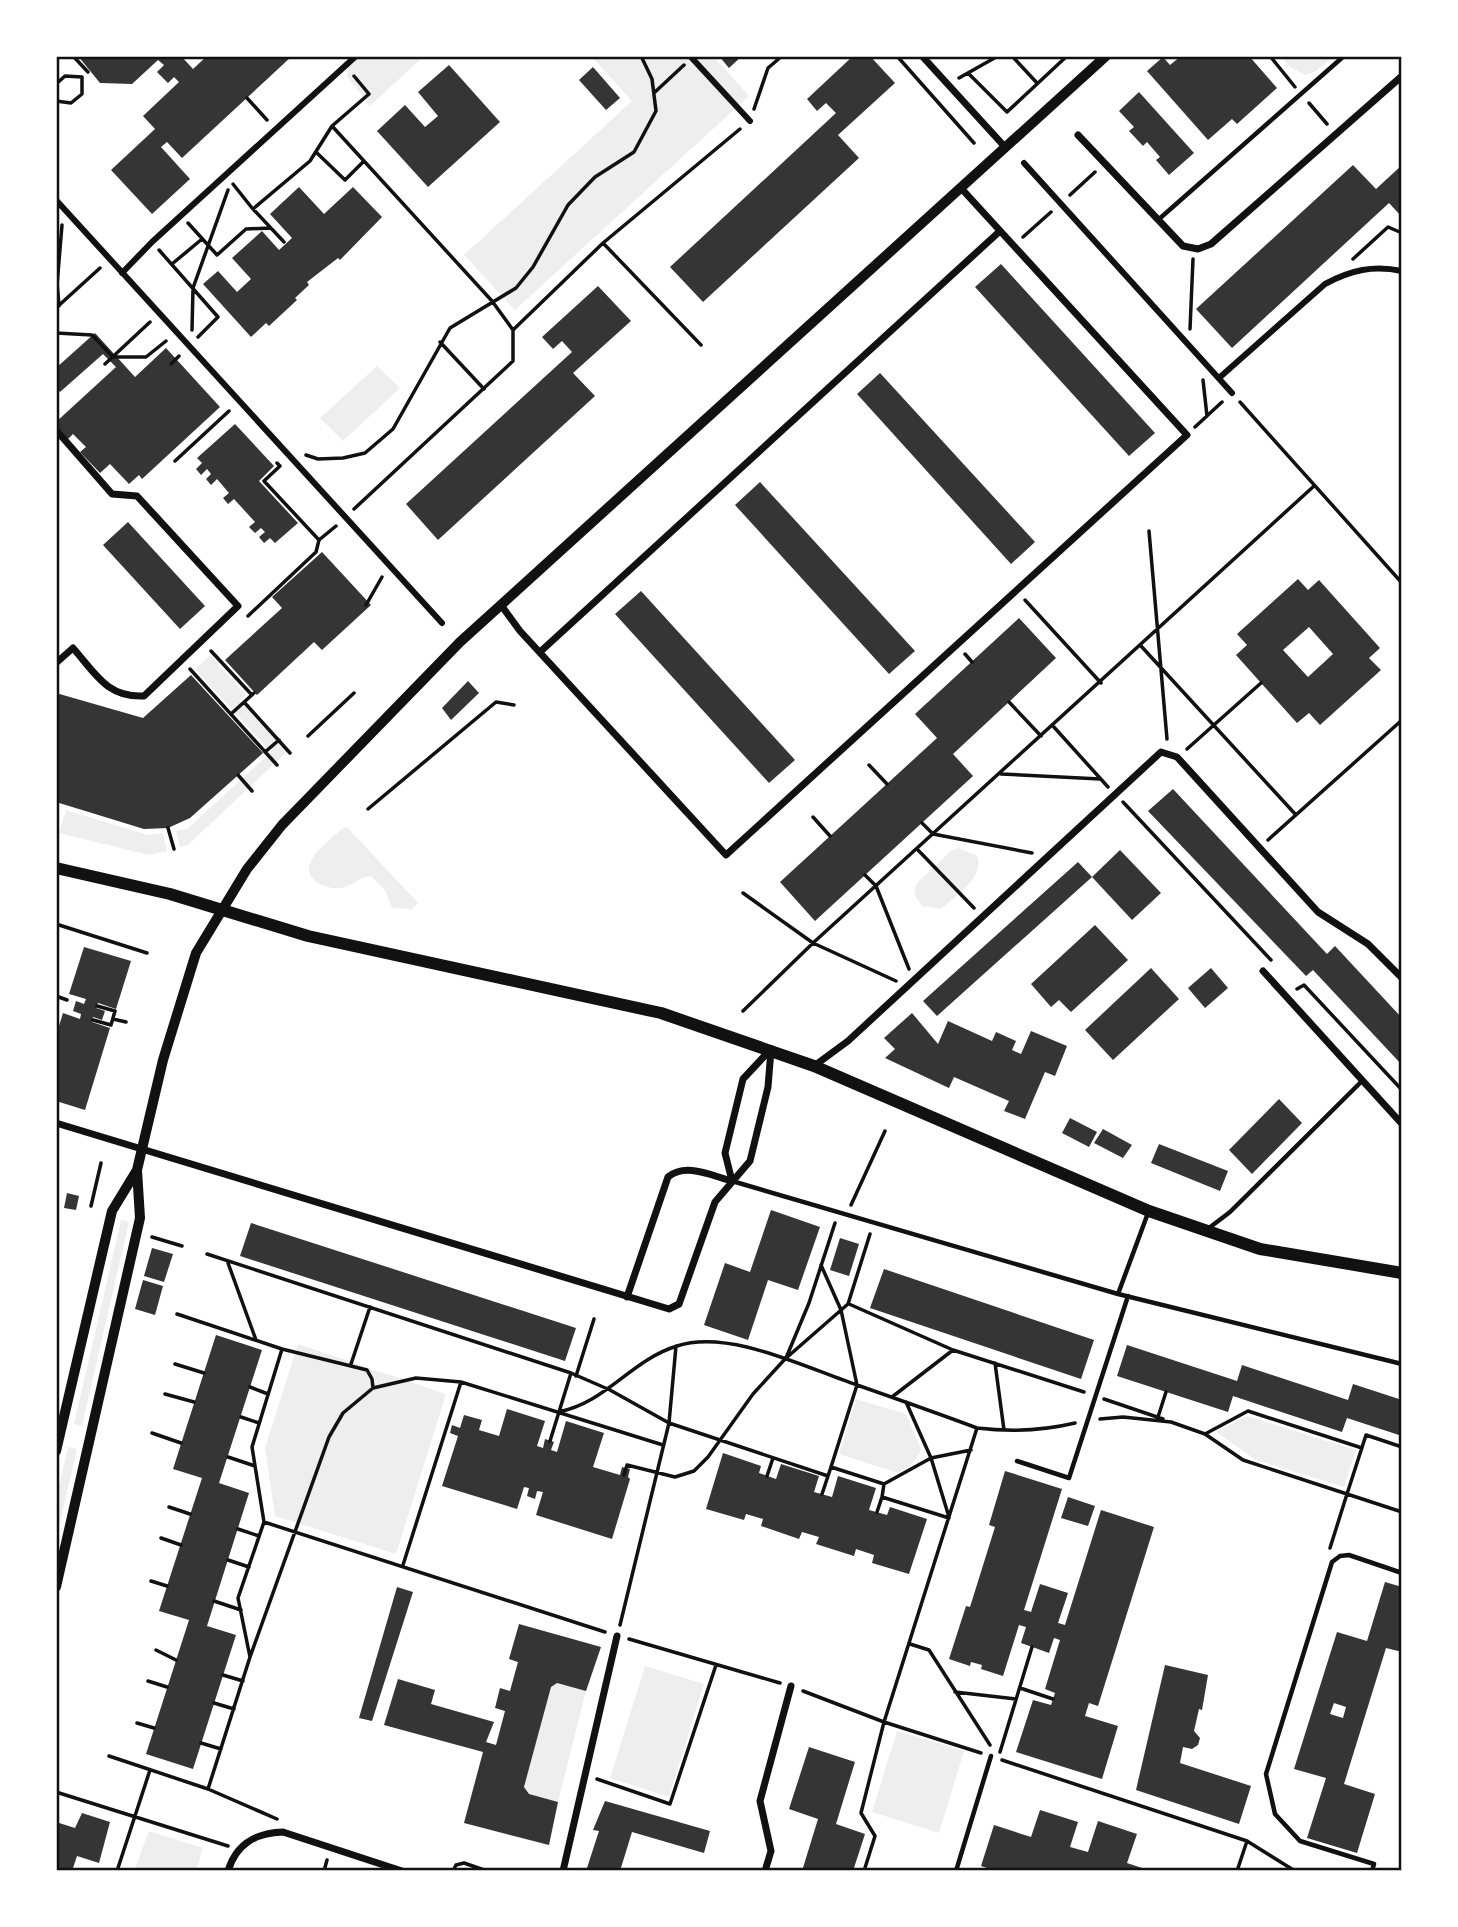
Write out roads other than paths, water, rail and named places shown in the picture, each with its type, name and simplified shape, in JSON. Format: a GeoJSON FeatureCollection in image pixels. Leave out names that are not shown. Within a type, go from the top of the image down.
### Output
{"type":"FeatureCollection","features":[{"type":"Feature","properties":{"kind":"main road"},"geometry":{"type":"LineString","coordinates":[[56,868],[170,894],[308,936],[661,1013],[814,1066],[1149,1212],[1205,1232],[1260,1249],[1402,1273]]}},
{"type":"Feature","properties":{"kind":"street"},"geometry":{"type":"LineString","coordinates":[[122,273],[181,215],[356,56]]}},
{"type":"Feature","properties":{"kind":"street"},"geometry":{"type":"LineString","coordinates":[[922,56],[1005,147]]}},
{"type":"Feature","properties":{"kind":"street"},"geometry":{"type":"LineString","coordinates":[[56,1451],[112,1211],[137,1170],[196,953],[220,910],[254,860],[317,786],[501,605],[1106,56]]}},
{"type":"Feature","properties":{"kind":"street"},"geometry":{"type":"LineString","coordinates":[[691,57],[750,121]]}},
{"type":"Feature","properties":{"kind":"street"},"geometry":{"type":"LineString","coordinates":[[1079,135],[1183,246],[1193,248],[1211,244],[1402,76]]}},
{"type":"Feature","properties":{"kind":"street"},"geometry":{"type":"LineString","coordinates":[[1024,163],[1232,393]]}},
{"type":"Feature","properties":{"kind":"street"},"geometry":{"type":"LineString","coordinates":[[501,605],[540,652],[726,855],[1016,591],[1187,435],[960,187]]}},
{"type":"Feature","properties":{"kind":"street"},"geometry":{"type":"LineString","coordinates":[[56,200],[442,623]]}},
{"type":"Feature","properties":{"kind":"street"},"geometry":{"type":"LineString","coordinates":[[540,652],[1000,231]]}},
{"type":"Feature","properties":{"kind":"street"},"geometry":{"type":"LineString","coordinates":[[1219,378],[1325,284],[1345,273],[1366,268],[1402,271]]}},
{"type":"Feature","properties":{"kind":"street"},"geometry":{"type":"LineString","coordinates":[[56,430],[112,494],[136,496],[239,606],[144,696],[126,697],[108,688],[73,648],[56,663]]}},
{"type":"Feature","properties":{"kind":"street"},"geometry":{"type":"LineString","coordinates":[[814,1066],[848,1041],[1161,752],[1177,757],[1318,912],[1368,944],[1402,978]]}},
{"type":"Feature","properties":{"kind":"street"},"geometry":{"type":"LineString","coordinates":[[1263,971],[1402,1124]]}},
{"type":"Feature","properties":{"kind":"street"},"geometry":{"type":"LineString","coordinates":[[732,1181],[725,1153],[743,1079],[771,1049]]}},
{"type":"Feature","properties":{"kind":"street"},"geometry":{"type":"LineString","coordinates":[[56,1123],[668,1309],[679,1304],[715,1202],[750,1161],[768,1087],[771,1049]]}},
{"type":"Feature","properties":{"kind":"street"},"geometry":{"type":"LineString","coordinates":[[56,1587],[141,1218],[137,1170]]}},
{"type":"Feature","properties":{"kind":"street"},"geometry":{"type":"LineString","coordinates":[[627,1297],[668,1177],[684,1170],[732,1181]]}},
{"type":"Feature","properties":{"kind":"street"},"geometry":{"type":"LineString","coordinates":[[563,1871],[617,1636]]}},
{"type":"Feature","properties":{"kind":"street"},"geometry":{"type":"LineString","coordinates":[[765,1871],[771,1851],[760,1801],[791,1686]]}},
{"type":"Feature","properties":{"kind":"street"},"geometry":{"type":"LineString","coordinates":[[228,1871],[239,1849],[263,1832],[283,1832],[402,1871]]}},
{"type":"Feature","properties":{"kind":"lane"},"geometry":{"type":"LineString","coordinates":[[1158,220],[1344,56]]}},
{"type":"Feature","properties":{"kind":"lane"},"geometry":{"type":"LineString","coordinates":[[1205,1232],[1230,1212],[1362,1081]]}},
{"type":"Feature","properties":{"kind":"lane"},"geometry":{"type":"LineString","coordinates":[[732,1181],[1118,1294],[1402,1364]]}},
{"type":"Feature","properties":{"kind":"lane"},"geometry":{"type":"LineString","coordinates":[[1118,1294],[1149,1212]]}},
{"type":"Feature","properties":{"kind":"lane"},"geometry":{"type":"LineString","coordinates":[[1017,1461],[1069,1478],[1128,1296]]}},
{"type":"Feature","properties":{"kind":"lane"},"geometry":{"type":"LineString","coordinates":[[1372,1871],[1374,1864],[1300,1841],[1275,1814],[1266,1774],[1332,1562],[1340,1556],[1349,1555],[1402,1573]]}},
{"type":"Feature","properties":{"kind":"lane"},"geometry":{"type":"LineString","coordinates":[[956,1871],[991,1756]]}}]}
